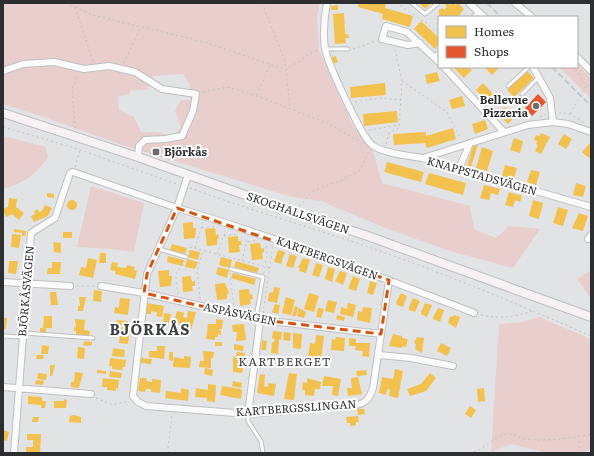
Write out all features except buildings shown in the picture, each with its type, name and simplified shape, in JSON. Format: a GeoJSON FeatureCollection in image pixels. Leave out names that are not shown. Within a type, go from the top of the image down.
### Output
{"type":"FeatureCollection","features":[{"type":"Feature","properties":{"kind":"main road","name":"SKOGHALLSVÄGEN"},"geometry":{"type":"LineString","coordinates":[[3,113],[138,157],[293,212],[365,235],[591,317]]}},
{"type":"Feature","properties":{"kind":"street"},"geometry":{"type":"LineString","coordinates":[[327,3],[324,21],[325,49],[334,74],[362,130],[372,145]]}},
{"type":"Feature","properties":{"kind":"street"},"geometry":{"type":"LineString","coordinates":[[469,3],[483,16]]}},
{"type":"Feature","properties":{"kind":"street"},"geometry":{"type":"LineString","coordinates":[[514,3],[531,16]]}},
{"type":"Feature","properties":{"kind":"street"},"geometry":{"type":"LineString","coordinates":[[420,43],[408,45],[382,39],[386,26],[408,32],[420,43],[436,54]]}},
{"type":"Feature","properties":{"kind":"street"},"geometry":{"type":"LineString","coordinates":[[578,58],[591,71]]}},
{"type":"Feature","properties":{"kind":"street"},"geometry":{"type":"LineString","coordinates":[[3,71],[23,64],[54,62],[84,68],[109,66],[135,72],[162,89],[196,94],[193,111],[182,136],[145,140],[139,146],[138,157]]}},
{"type":"Feature","properties":{"kind":"street"},"geometry":{"type":"LineString","coordinates":[[445,68],[504,132]]}},
{"type":"Feature","properties":{"kind":"street"},"geometry":{"type":"LineString","coordinates":[[534,68],[540,77],[551,103],[553,122]]}},
{"type":"Feature","properties":{"kind":"street"},"geometry":{"type":"LineString","coordinates":[[422,158],[528,125],[553,122],[568,124],[591,132]]}},
{"type":"Feature","properties":{"kind":"street"},"geometry":{"type":"LineString","coordinates":[[459,169],[470,143]]}},
{"type":"Feature","properties":{"kind":"street","name":"KNAPPSTADSVÄGEN"},"geometry":{"type":"LineString","coordinates":[[372,145],[399,155],[422,158],[591,207]]}},
{"type":"Feature","properties":{"kind":"street"},"geometry":{"type":"LineString","coordinates":[[73,172],[177,208]]}},
{"type":"Feature","properties":{"kind":"street","name":"BJÖRKÅSVÄGEN"},"geometry":{"type":"LineString","coordinates":[[14,453],[31,233],[55,218],[67,185],[68,175],[73,172]]}},
{"type":"Feature","properties":{"kind":"street"},"geometry":{"type":"LineString","coordinates":[[135,399],[132,391],[147,274],[177,208],[188,175]]}},
{"type":"Feature","properties":{"kind":"street","name":"KARTBERGSVÄGEN"},"geometry":{"type":"LineString","coordinates":[[177,208],[261,234],[389,280],[474,313]]}},
{"type":"Feature","properties":{"kind":"street","name":"KARTBERGSSLINGAN"},"geometry":{"type":"LineString","coordinates":[[135,399],[140,404],[146,406],[248,414],[356,405],[364,403],[371,396],[379,355],[389,280]]}},
{"type":"Feature","properties":{"kind":"street"},"geometry":{"type":"LineString","coordinates":[[3,282],[70,286]]}},
{"type":"Feature","properties":{"kind":"street","name":"ASPÅSVÄGEN"},"geometry":{"type":"LineString","coordinates":[[101,286],[144,292],[259,319],[381,334]]}},
{"type":"Feature","properties":{"kind":"street"},"geometry":{"type":"LineString","coordinates":[[248,414],[259,319]]}},
{"type":"Feature","properties":{"kind":"street"},"geometry":{"type":"LineString","coordinates":[[379,355],[411,358],[454,366]]}},
{"type":"Feature","properties":{"kind":"street"},"geometry":{"type":"LineString","coordinates":[[3,387],[91,394]]}},
{"type":"Feature","properties":{"kind":"lane"},"geometry":{"type":"LineString","coordinates":[[412,3],[425,14],[438,3]]}},
{"type":"Feature","properties":{"kind":"lane"},"geometry":{"type":"LineString","coordinates":[[474,16],[479,12]]}},
{"type":"Feature","properties":{"kind":"lane"},"geometry":{"type":"LineString","coordinates":[[325,49],[348,49]]}},
{"type":"Feature","properties":{"kind":"lane"},"geometry":{"type":"LineString","coordinates":[[508,86],[529,68]]}},
{"type":"Feature","properties":{"kind":"lane"},"geometry":{"type":"LineString","coordinates":[[522,94],[540,77]]}},
{"type":"Feature","properties":{"kind":"lane"},"geometry":{"type":"LineString","coordinates":[[158,249],[186,257]]}},
{"type":"Feature","properties":{"kind":"lane"},"geometry":{"type":"LineString","coordinates":[[231,269],[263,278],[259,319]]}},
{"type":"Feature","properties":{"kind":"lane"},"geometry":{"type":"LineString","coordinates":[[3,336],[22,335],[93,338]]}},
{"type":"Feature","properties":{"kind":"lane"},"geometry":{"type":"LineString","coordinates":[[248,414],[248,420],[261,440],[263,453]]}},
{"type":"Feature","properties":{"kind":"path"},"geometry":{"type":"LineString","coordinates":[[66,3],[93,15],[208,44],[286,70]]}},
{"type":"Feature","properties":{"kind":"path"},"geometry":{"type":"LineString","coordinates":[[262,3],[285,61],[290,107]]}},
{"type":"Feature","properties":{"kind":"path"},"geometry":{"type":"LineString","coordinates":[[396,3],[429,25],[438,33]]}},
{"type":"Feature","properties":{"kind":"path"},"geometry":{"type":"LineString","coordinates":[[75,7],[95,67]]}},
{"type":"Feature","properties":{"kind":"path"},"geometry":{"type":"LineString","coordinates":[[121,69],[140,28]]}},
{"type":"Feature","properties":{"kind":"path"},"geometry":{"type":"LineString","coordinates":[[348,49],[356,48],[382,39]]}},
{"type":"Feature","properties":{"kind":"path"},"geometry":{"type":"LineString","coordinates":[[384,150],[389,133],[399,128],[400,125],[402,81],[395,42]]}},
{"type":"Feature","properties":{"kind":"path"},"geometry":{"type":"LineString","coordinates":[[286,70],[314,51],[325,49]]}},
{"type":"Feature","properties":{"kind":"path"},"geometry":{"type":"LineString","coordinates":[[257,96],[271,65]]}},
{"type":"Feature","properties":{"kind":"path"},"geometry":{"type":"LineString","coordinates":[[75,137],[72,88],[77,77],[84,68]]}},
{"type":"Feature","properties":{"kind":"path"},"geometry":{"type":"LineString","coordinates":[[575,68],[586,86]]}},
{"type":"Feature","properties":{"kind":"path"},"geometry":{"type":"LineString","coordinates":[[402,81],[447,112],[460,137],[462,145]]}},
{"type":"Feature","properties":{"kind":"path"},"geometry":{"type":"LineString","coordinates":[[570,114],[586,86],[591,85]]}},
{"type":"Feature","properties":{"kind":"path"},"geometry":{"type":"LineString","coordinates":[[196,94],[212,88],[227,87],[290,107],[327,123],[361,143],[372,145],[359,171],[340,181],[314,190],[293,212]]}},
{"type":"Feature","properties":{"kind":"path"},"geometry":{"type":"LineString","coordinates":[[349,104],[359,100],[379,98],[402,100]]}},
{"type":"Feature","properties":{"kind":"path"},"geometry":{"type":"LineString","coordinates":[[362,130],[400,125]]}},
{"type":"Feature","properties":{"kind":"path"},"geometry":{"type":"LineString","coordinates":[[3,127],[80,150],[248,209],[355,242],[533,310],[591,336]]}},
{"type":"Feature","properties":{"kind":"path"},"geometry":{"type":"LineString","coordinates":[[73,172],[80,150]]}},
{"type":"Feature","properties":{"kind":"path"},"geometry":{"type":"LineString","coordinates":[[195,248],[205,216]]}},
{"type":"Feature","properties":{"kind":"path"},"geometry":{"type":"LineString","coordinates":[[201,228],[215,227],[219,221]]}},
{"type":"Feature","properties":{"kind":"path"},"geometry":{"type":"LineString","coordinates":[[217,254],[229,224]]}},
{"type":"Feature","properties":{"kind":"path"},"geometry":{"type":"LineString","coordinates":[[224,236],[238,234],[242,228]]}},
{"type":"Feature","properties":{"kind":"path"},"geometry":{"type":"LineString","coordinates":[[242,261],[250,231]]}},
{"type":"Feature","properties":{"kind":"path"},"geometry":{"type":"LineString","coordinates":[[247,242],[258,241],[261,234]]}},
{"type":"Feature","properties":{"kind":"path"},"geometry":{"type":"LineString","coordinates":[[263,278],[268,237]]}},
{"type":"Feature","properties":{"kind":"path"},"geometry":{"type":"LineString","coordinates":[[259,319],[270,268],[274,239]]}},
{"type":"Feature","properties":{"kind":"path"},"geometry":{"type":"LineString","coordinates":[[178,301],[176,275],[178,270],[184,266],[189,248],[195,248],[270,268]]}},
{"type":"Feature","properties":{"kind":"path"},"geometry":{"type":"LineString","coordinates":[[198,305],[201,296],[197,271],[203,251]]}},
{"type":"Feature","properties":{"kind":"path"},"geometry":{"type":"LineString","coordinates":[[231,269],[230,276],[234,296],[233,313]]}},
{"type":"Feature","properties":{"kind":"path"},"geometry":{"type":"LineString","coordinates":[[70,286],[101,286]]}},
{"type":"Feature","properties":{"kind":"path"},"geometry":{"type":"LineString","coordinates":[[474,313],[504,318],[517,316],[533,310]]}},
{"type":"Feature","properties":{"kind":"path"},"geometry":{"type":"LineString","coordinates":[[91,394],[112,405],[135,399]]}},
{"type":"Feature","properties":{"kind":"path"},"geometry":{"type":"LineString","coordinates":[[169,453],[168,448],[173,409]]}},
{"type":"Feature","properties":{"kind":"path"},"geometry":{"type":"LineString","coordinates":[[469,453],[484,447],[499,436],[510,433],[527,439],[580,437],[591,434]]}},
{"type":"Feature","properties":{"kind":"path"},"geometry":{"type":"LineString","coordinates":[[579,453],[580,437]]}},
{"type":"Feature","properties":{"kind":"highlighted area"},"geometry":{"type":"Polygon","coordinates":[[[177,208],[389,280],[381,334],[262,320],[144,293],[147,274],[177,208]]]}},
{"type":"Feature","properties":{"kind":"shaded area"},"geometry":{"type":"Polygon","coordinates":[[[3,3],[320,3],[317,17],[319,50],[353,126],[373,151],[382,183],[470,206],[474,229],[496,238],[509,226],[540,229],[513,268],[450,251],[388,229],[321,201],[292,197],[122,145],[3,104],[3,3]],[[183,74],[153,76],[147,90],[131,90],[129,95],[118,96],[119,110],[134,117],[141,132],[158,132],[173,137],[181,127],[175,111],[181,100],[190,100],[190,85],[183,74]]]}},
{"type":"Feature","properties":{"kind":"shaded area"},"geometry":{"type":"Polygon","coordinates":[[[578,65],[591,78],[591,99],[560,68],[578,68],[578,65]]]}},
{"type":"Feature","properties":{"kind":"shaded area"},"geometry":{"type":"Polygon","coordinates":[[[3,136],[46,147],[48,158],[38,170],[24,181],[3,189],[3,136]]]}},
{"type":"Feature","properties":{"kind":"shaded area"},"geometry":{"type":"Polygon","coordinates":[[[91,186],[144,203],[134,252],[77,247],[91,186]]]}},
{"type":"Feature","properties":{"kind":"shaded area"},"geometry":{"type":"Polygon","coordinates":[[[591,270],[591,299],[577,279],[591,270]]]}},
{"type":"Feature","properties":{"kind":"shaded area"},"geometry":{"type":"Polygon","coordinates":[[[539,317],[591,339],[591,449],[584,453],[547,453],[511,444],[491,452],[499,324],[523,322],[539,317]]]}},
{"type":"Feature","properties":{"kind":"railway"},"geometry":{"type":"LineString","coordinates":[[487,3],[500,16]]}},
{"type":"Feature","properties":{"kind":"railway"},"geometry":{"type":"LineString","coordinates":[[553,68],[591,106]]}},
{"type":"Feature","properties":{"kind":"place","name":"Bellevue Pizzeria"},"geometry":{"type":"Point","coordinates":[536,106]}},
{"type":"Feature","properties":{"kind":"place","name":"Björkås"},"geometry":{"type":"Point","coordinates":[156,152]}},
{"type":"Feature","properties":{"kind":"district","name":"BJÖRKÅS"},"geometry":{"type":"Point","coordinates":[150,330]}},
{"type":"Feature","properties":{"kind":"district","name":"KARTBERGET"},"geometry":{"type":"Point","coordinates":[285,362]}}]}
